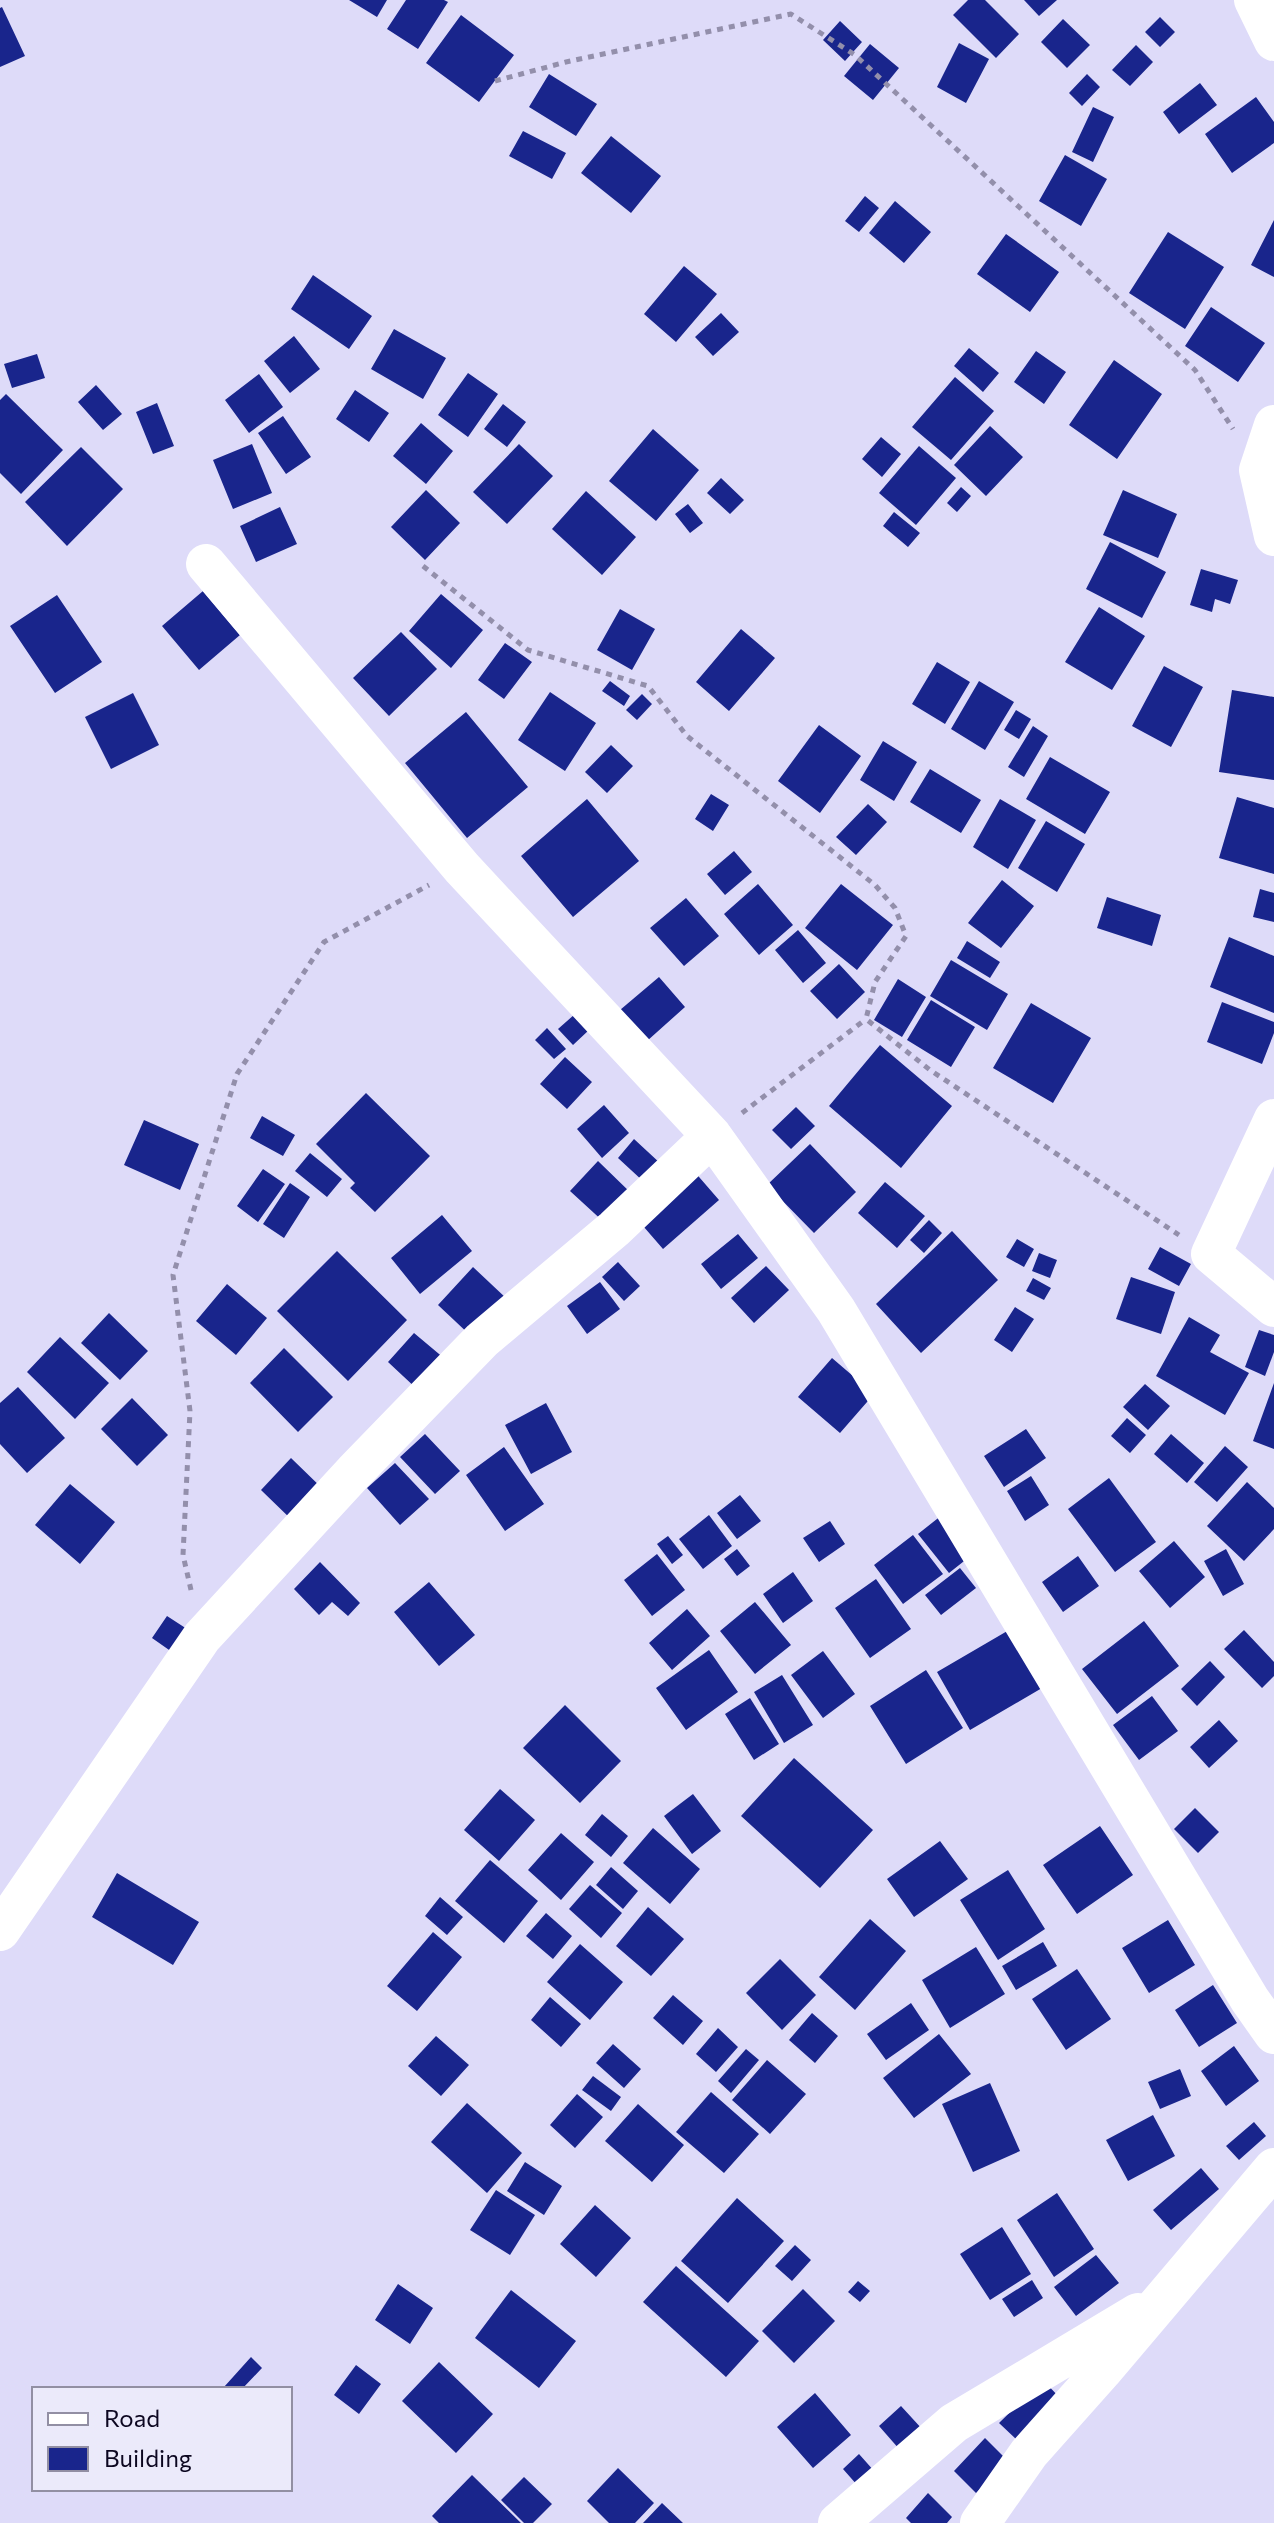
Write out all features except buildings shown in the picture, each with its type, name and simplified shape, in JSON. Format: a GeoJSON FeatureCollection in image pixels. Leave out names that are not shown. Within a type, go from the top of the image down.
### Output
{"type":"FeatureCollection","features":[{"type":"Feature","properties":{"kind":"street"},"geometry":{"type":"LineString","coordinates":[[1254,0],[1274,41]]}},
{"type":"Feature","properties":{"kind":"street"},"geometry":{"type":"LineString","coordinates":[[1274,425],[1259,470],[1274,536]]}},
{"type":"Feature","properties":{"kind":"street"},"geometry":{"type":"LineString","coordinates":[[206,564],[462,868],[712,1136],[836,1310],[1250,2000],[1274,2034]]}},
{"type":"Feature","properties":{"kind":"street"},"geometry":{"type":"LineString","coordinates":[[1274,1119],[1211,1254],[1274,1307]]}},
{"type":"Feature","properties":{"kind":"street"},"geometry":{"type":"LineString","coordinates":[[0,1931],[202,1637],[354,1472],[482,1340],[614,1229],[712,1136]]}},
{"type":"Feature","properties":{"kind":"street"},"geometry":{"type":"LineString","coordinates":[[980,2523],[1029,2453],[1274,2168]]}},
{"type":"Feature","properties":{"kind":"street"},"geometry":{"type":"LineString","coordinates":[[838,2523],[954,2423],[1166,2296]]}},
{"type":"Feature","properties":{"kind":"path"},"geometry":{"type":"LineString","coordinates":[[495,81],[566,62],[791,14],[855,55],[1195,370],[1259,470]]}},
{"type":"Feature","properties":{"kind":"path"},"geometry":{"type":"LineString","coordinates":[[423,566],[528,650],[648,686],[687,736],[875,885],[895,908],[906,936],[875,982],[866,1019],[712,1136]]}},
{"type":"Feature","properties":{"kind":"path"},"geometry":{"type":"LineString","coordinates":[[202,1637],[183,1555],[190,1411],[173,1275],[237,1074],[324,942],[462,868]]}},
{"type":"Feature","properties":{"kind":"path"},"geometry":{"type":"LineString","coordinates":[[866,1019],[930,1070],[1165,1227],[1211,1254]]}}]}
